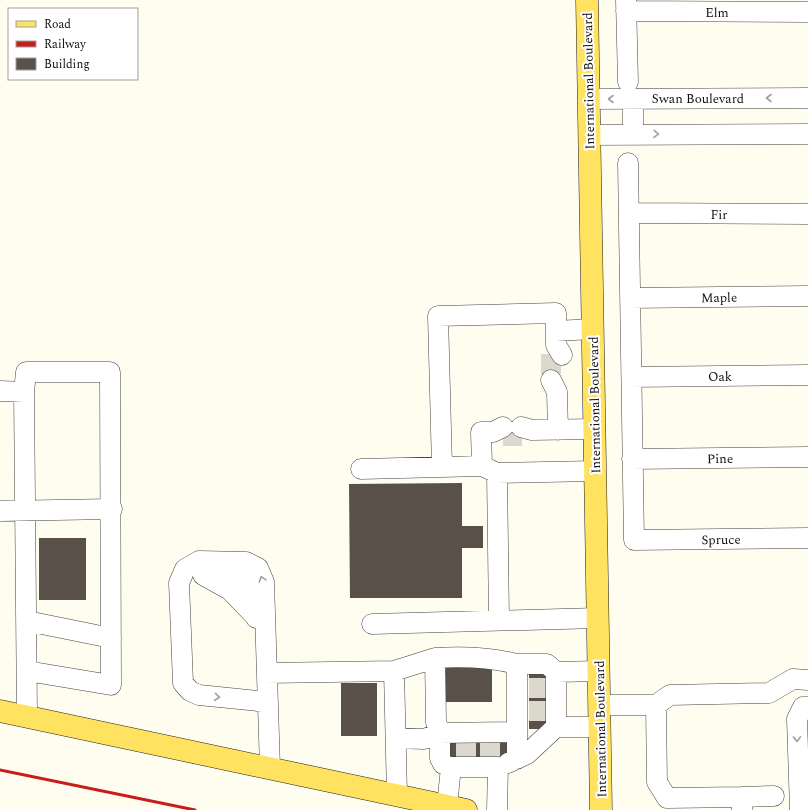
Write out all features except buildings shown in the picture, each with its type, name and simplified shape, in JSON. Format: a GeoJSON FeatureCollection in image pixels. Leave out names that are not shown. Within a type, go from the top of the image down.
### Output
{"type":"FeatureCollection","features":[{"type":"Feature","properties":{"kind":"main road","name":"International Boulevard"},"geometry":{"type":"LineString","coordinates":[[587,0],[601,810]]}},
{"type":"Feature","properties":{"kind":"main road"},"geometry":{"type":"LineString","coordinates":[[0,711],[457,808]]}},
{"type":"Feature","properties":{"kind":"street","name":"Elm"},"geometry":{"type":"LineString","coordinates":[[626,6],[808,12]]}},
{"type":"Feature","properties":{"kind":"street"},"geometry":{"type":"LineString","coordinates":[[626,6],[633,134]]}},
{"type":"Feature","properties":{"kind":"street","name":"Swan Boulevard"},"geometry":{"type":"LineString","coordinates":[[589,99],[630,90],[808,98]]}},
{"type":"Feature","properties":{"kind":"street"},"geometry":{"type":"LineString","coordinates":[[589,135],[808,134]]}},
{"type":"Feature","properties":{"kind":"street"},"geometry":{"type":"LineString","coordinates":[[628,163],[630,213],[632,458]]}},
{"type":"Feature","properties":{"kind":"street","name":"Fir"},"geometry":{"type":"LineString","coordinates":[[630,213],[808,214]]}},
{"type":"Feature","properties":{"kind":"street","name":"Maple"},"geometry":{"type":"LineString","coordinates":[[630,298],[808,296]]}},
{"type":"Feature","properties":{"kind":"street"},"geometry":{"type":"LineString","coordinates":[[442,467],[438,316],[556,313],[556,346],[593,330]]}},
{"type":"Feature","properties":{"kind":"street"},"geometry":{"type":"LineString","coordinates":[[27,671],[111,685],[112,509],[110,372],[26,372],[24,392],[27,716]]}},
{"type":"Feature","properties":{"kind":"street","name":"Oak"},"geometry":{"type":"LineString","coordinates":[[632,376],[808,375]]}},
{"type":"Feature","properties":{"kind":"street"},"geometry":{"type":"LineString","coordinates":[[557,384],[558,430]]}},
{"type":"Feature","properties":{"kind":"street"},"geometry":{"type":"LineString","coordinates":[[0,391],[24,392]]}},
{"type":"Feature","properties":{"kind":"street"},"geometry":{"type":"LineString","coordinates":[[500,620],[490,470],[482,432],[594,429]]}},
{"type":"Feature","properties":{"kind":"street","name":"Pine"},"geometry":{"type":"LineString","coordinates":[[632,458],[808,457]]}},
{"type":"Feature","properties":{"kind":"street","name":"Spruce"},"geometry":{"type":"LineString","coordinates":[[632,458],[634,540],[808,538]]}},
{"type":"Feature","properties":{"kind":"street"},"geometry":{"type":"LineString","coordinates":[[361,469],[442,467],[490,470],[595,471]]}},
{"type":"Feature","properties":{"kind":"street"},"geometry":{"type":"LineString","coordinates":[[0,511],[112,509]]}},
{"type":"Feature","properties":{"kind":"street"},"geometry":{"type":"LineString","coordinates":[[268,702],[199,695],[190,691],[183,683],[179,583],[185,569],[200,561],[246,562],[258,568],[264,582],[265,650],[267,673],[268,702],[270,768]]}},
{"type":"Feature","properties":{"kind":"street"},"geometry":{"type":"LineString","coordinates":[[190,691],[188,592],[194,580],[203,575],[228,573],[243,578],[251,593],[255,616],[265,650]]}},
{"type":"Feature","properties":{"kind":"street"},"geometry":{"type":"LineString","coordinates":[[372,624],[598,618]]}},
{"type":"Feature","properties":{"kind":"street"},"geometry":{"type":"LineString","coordinates":[[26,622],[111,638]]}},
{"type":"Feature","properties":{"kind":"street"},"geometry":{"type":"LineString","coordinates":[[267,673],[394,671],[435,658],[464,656],[496,658],[517,664],[547,664],[541,685],[541,714],[527,754],[517,759],[492,753],[463,753],[444,764],[440,758],[440,733],[436,722],[435,658]]}},
{"type":"Feature","properties":{"kind":"street"},"geometry":{"type":"LineString","coordinates":[[517,664],[541,685],[541,714]]}},
{"type":"Feature","properties":{"kind":"street"},"geometry":{"type":"LineString","coordinates":[[394,671],[397,795]]}},
{"type":"Feature","properties":{"kind":"street"},"geometry":{"type":"LineString","coordinates":[[541,685],[599,671]]}},
{"type":"Feature","properties":{"kind":"street"},"geometry":{"type":"LineString","coordinates":[[599,705],[656,705],[670,695],[769,692],[793,679],[808,680]]}},
{"type":"Feature","properties":{"kind":"street"},"geometry":{"type":"LineString","coordinates":[[656,705],[657,782],[666,798],[742,803],[774,796]]}},
{"type":"Feature","properties":{"kind":"street"},"geometry":{"type":"LineString","coordinates":[[800,810],[797,718],[803,707],[808,707]]}},
{"type":"Feature","properties":{"kind":"street"},"geometry":{"type":"LineString","coordinates":[[440,733],[463,753],[492,753],[541,714],[600,727]]}},
{"type":"Feature","properties":{"kind":"street"},"geometry":{"type":"LineString","coordinates":[[517,732],[517,759]]}},
{"type":"Feature","properties":{"kind":"street"},"geometry":{"type":"LineString","coordinates":[[396,738],[424,739],[440,733]]}},
{"type":"Feature","properties":{"kind":"street"},"geometry":{"type":"LineString","coordinates":[[457,808],[463,753]]}},
{"type":"Feature","properties":{"kind":"street"},"geometry":{"type":"LineString","coordinates":[[492,753],[497,810]]}},
{"type":"Feature","properties":{"kind":"tunnel"},"geometry":{"type":"LineString","coordinates":[[551,354],[551,380]]}},
{"type":"Feature","properties":{"kind":"tunnel"},"geometry":{"type":"LineString","coordinates":[[503,436],[522,436]]}},
{"type":"Feature","properties":{"kind":"tunnel"},"geometry":{"type":"LineString","coordinates":[[529,688],[547,688]]}},
{"type":"Feature","properties":{"kind":"tunnel"},"geometry":{"type":"LineString","coordinates":[[529,711],[547,711]]}},
{"type":"Feature","properties":{"kind":"tunnel"},"geometry":{"type":"LineString","coordinates":[[466,741],[466,758]]}},
{"type":"Feature","properties":{"kind":"tunnel"},"geometry":{"type":"LineString","coordinates":[[490,741],[490,758]]}},
{"type":"Feature","properties":{"kind":"railway"},"geometry":{"type":"LineString","coordinates":[[0,770],[195,810]]}}]}
